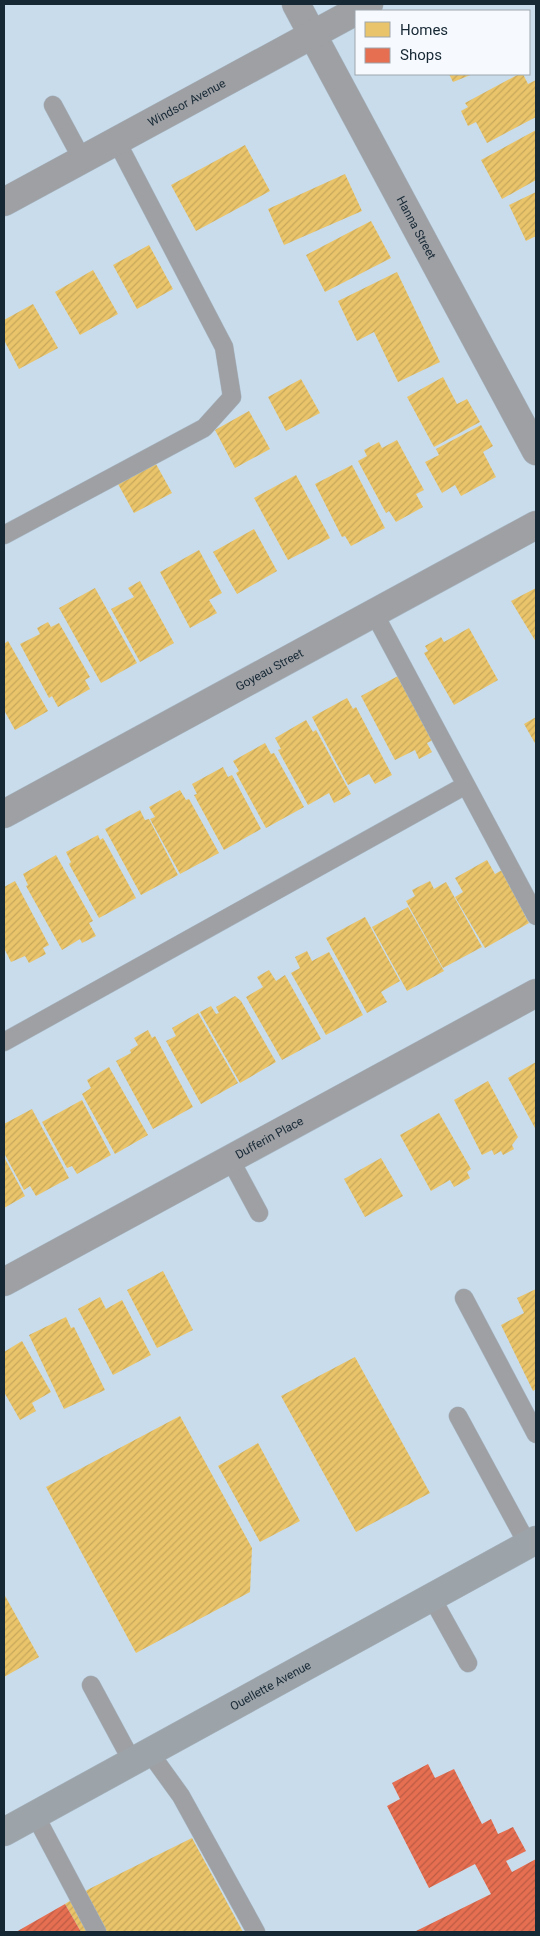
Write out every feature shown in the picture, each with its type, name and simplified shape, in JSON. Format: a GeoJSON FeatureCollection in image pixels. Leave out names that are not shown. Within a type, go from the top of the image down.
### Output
{"type":"FeatureCollection","features":[{"type":"Feature","properties":{"kind":"main road","name":"Ouellette Avenue"},"geometry":{"type":"LineString","coordinates":[[4,1832],[532,1542]]}},
{"type":"Feature","properties":{"kind":"street","name":"Hanna Street"},"geometry":{"type":"LineString","coordinates":[[296,4],[536,451]]}},
{"type":"Feature","properties":{"kind":"street","name":"Windsor Avenue"},"geometry":{"type":"LineString","coordinates":[[358,10],[369,4]]}},
{"type":"Feature","properties":{"kind":"street","name":"Windsor Avenue"},"geometry":{"type":"LineString","coordinates":[[4,202],[355,11]]}},
{"type":"Feature","properties":{"kind":"street","name":"Goyeau Street"},"geometry":{"type":"LineString","coordinates":[[4,814],[536,525]]}},
{"type":"Feature","properties":{"kind":"street","name":"Dufferin Place"},"geometry":{"type":"LineString","coordinates":[[4,1282],[536,994]]}},
{"type":"Feature","properties":{"kind":"lane"},"geometry":{"type":"LineString","coordinates":[[53,105],[82,159]]}},
{"type":"Feature","properties":{"kind":"lane"},"geometry":{"type":"LineString","coordinates":[[4,535],[204,428],[232,397],[224,347],[116,140]]}},
{"type":"Feature","properties":{"kind":"lane"},"geometry":{"type":"LineString","coordinates":[[374,613],[536,916]]}},
{"type":"Feature","properties":{"kind":"lane"},"geometry":{"type":"LineString","coordinates":[[4,1042],[466,785]]}},
{"type":"Feature","properties":{"kind":"lane"},"geometry":{"type":"LineString","coordinates":[[230,1160],[259,1213]]}},
{"type":"Feature","properties":{"kind":"lane"},"geometry":{"type":"LineString","coordinates":[[464,1298],[536,1434]]}},
{"type":"Feature","properties":{"kind":"lane"},"geometry":{"type":"LineString","coordinates":[[458,1416],[532,1542]]}},
{"type":"Feature","properties":{"kind":"lane"},"geometry":{"type":"LineString","coordinates":[[432,1598],[468,1663]]}},
{"type":"Feature","properties":{"kind":"lane"},"geometry":{"type":"LineString","coordinates":[[91,1684],[141,1758],[181,1796],[256,1932]]}},
{"type":"Feature","properties":{"kind":"lane"},"geometry":{"type":"LineString","coordinates":[[35,1816],[97,1932]]}},
{"type":"Feature","properties":{"kind":"building: Homes"},"geometry":{"type":"Polygon","coordinates":[[[450,75],[470,75],[453,82],[450,75]]]}},
{"type":"Feature","properties":{"kind":"building: Homes"},"geometry":{"type":"Polygon","coordinates":[[[517,75],[524,75],[528,84],[536,80],[536,117],[487,143],[476,122],[468,126],[461,111],[468,107],[465,103],[517,75]]]}},
{"type":"Feature","properties":{"kind":"building: Homes"},"geometry":{"type":"Polygon","coordinates":[[[536,130],[536,180],[502,199],[481,160],[536,130]]]}},
{"type":"Feature","properties":{"kind":"building: Homes"},"geometry":{"type":"Polygon","coordinates":[[[245,145],[270,191],[196,231],[171,185],[245,145]]]}},
{"type":"Feature","properties":{"kind":"building: Homes"},"geometry":{"type":"Polygon","coordinates":[[[345,174],[362,211],[284,245],[268,209],[345,174]]]}},
{"type":"Feature","properties":{"kind":"building: Homes"},"geometry":{"type":"Polygon","coordinates":[[[536,192],[536,236],[526,241],[509,205],[536,192]]]}},
{"type":"Feature","properties":{"kind":"building: Homes"},"geometry":{"type":"Polygon","coordinates":[[[371,221],[391,258],[325,292],[306,255],[371,221]]]}},
{"type":"Feature","properties":{"kind":"building: Homes"},"geometry":{"type":"Polygon","coordinates":[[[149,245],[173,289],[137,309],[113,265],[149,245]]]}},
{"type":"Feature","properties":{"kind":"building: Homes"},"geometry":{"type":"Polygon","coordinates":[[[93,270],[118,314],[80,335],[55,292],[93,270]]]}},
{"type":"Feature","properties":{"kind":"building: Homes"},"geometry":{"type":"Polygon","coordinates":[[[397,272],[440,362],[398,382],[374,332],[357,341],[338,301],[397,272]]]}},
{"type":"Feature","properties":{"kind":"building: Homes"},"geometry":{"type":"Polygon","coordinates":[[[33,304],[58,348],[19,369],[4,340],[4,320],[33,304]]]}},
{"type":"Feature","properties":{"kind":"building: Homes"},"geometry":{"type":"Polygon","coordinates":[[[443,377],[457,404],[467,399],[480,422],[434,447],[407,397],[443,377]]]}},
{"type":"Feature","properties":{"kind":"building: Homes"},"geometry":{"type":"Polygon","coordinates":[[[301,379],[320,413],[286,431],[268,397],[301,379]]]}},
{"type":"Feature","properties":{"kind":"building: Homes"},"geometry":{"type":"Polygon","coordinates":[[[249,411],[270,449],[235,468],[215,430],[249,411]]]}},
{"type":"Feature","properties":{"kind":"building: Homes"},"geometry":{"type":"Polygon","coordinates":[[[481,425],[493,446],[483,452],[496,477],[461,496],[455,485],[442,493],[425,462],[439,455],[436,449],[481,425]]]}},
{"type":"Feature","properties":{"kind":"building: Homes"},"geometry":{"type":"Polygon","coordinates":[[[397,440],[424,490],[416,494],[423,507],[396,522],[389,511],[386,513],[358,461],[367,456],[364,450],[379,442],[382,448],[397,440]]]}},
{"type":"Feature","properties":{"kind":"building: Homes"},"geometry":{"type":"Polygon","coordinates":[[[156,464],[172,493],[134,513],[118,484],[156,464]]]}},
{"type":"Feature","properties":{"kind":"building: Homes"},"geometry":{"type":"Polygon","coordinates":[[[352,465],[385,528],[351,546],[345,536],[342,537],[315,484],[352,465]]]}},
{"type":"Feature","properties":{"kind":"building: Homes"},"geometry":{"type":"Polygon","coordinates":[[[296,475],[330,538],[288,560],[254,498],[296,475]]]}},
{"type":"Feature","properties":{"kind":"building: Homes"},"geometry":{"type":"Polygon","coordinates":[[[254,529],[277,571],[237,594],[213,552],[254,529]]]}},
{"type":"Feature","properties":{"kind":"building: Homes"},"geometry":{"type":"Polygon","coordinates":[[[199,550],[222,593],[209,600],[217,613],[190,628],[160,572],[199,550]]]}},
{"type":"Feature","properties":{"kind":"building: Homes"},"geometry":{"type":"Polygon","coordinates":[[[140,581],[174,643],[140,662],[111,609],[134,597],[128,588],[140,581]]]}},
{"type":"Feature","properties":{"kind":"building: Homes"},"geometry":{"type":"Polygon","coordinates":[[[95,588],[137,663],[101,683],[59,608],[95,588]]]}},
{"type":"Feature","properties":{"kind":"building: Homes"},"geometry":{"type":"Polygon","coordinates":[[[536,588],[536,642],[511,601],[536,588]]]}},
{"type":"Feature","properties":{"kind":"building: Homes"},"geometry":{"type":"Polygon","coordinates":[[[48,622],[51,627],[59,623],[90,677],[85,680],[90,689],[58,707],[52,696],[49,698],[20,644],[40,634],[37,628],[48,622]]]}},
{"type":"Feature","properties":{"kind":"building: Homes"},"geometry":{"type":"Polygon","coordinates":[[[469,628],[498,680],[454,705],[424,653],[428,651],[425,646],[441,637],[444,642],[469,628]]]}},
{"type":"Feature","properties":{"kind":"building: Homes"},"geometry":{"type":"Polygon","coordinates":[[[8,641],[48,711],[15,730],[4,710],[4,644],[8,641]]]}},
{"type":"Feature","properties":{"kind":"building: Homes"},"geometry":{"type":"Polygon","coordinates":[[[398,676],[433,740],[427,743],[432,752],[419,759],[415,750],[395,760],[361,696],[398,676]]]}},
{"type":"Feature","properties":{"kind":"building: Homes"},"geometry":{"type":"Polygon","coordinates":[[[347,698],[353,709],[356,707],[392,775],[375,784],[369,774],[348,785],[312,717],[347,698]]]}},
{"type":"Feature","properties":{"kind":"building: Homes"},"geometry":{"type":"Polygon","coordinates":[[[536,717],[536,745],[524,724],[536,717]]]}},
{"type":"Feature","properties":{"kind":"building: Homes"},"geometry":{"type":"Polygon","coordinates":[[[306,720],[313,732],[316,730],[351,794],[334,803],[329,793],[308,805],[278,750],[281,749],[275,738],[306,720]]]}},
{"type":"Feature","properties":{"kind":"building: Homes"},"geometry":{"type":"Polygon","coordinates":[[[265,743],[271,754],[274,753],[304,807],[266,828],[236,773],[239,771],[233,761],[265,743]]]}},
{"type":"Feature","properties":{"kind":"building: Homes"},"geometry":{"type":"Polygon","coordinates":[[[223,767],[228,777],[232,775],[261,829],[224,850],[194,795],[197,794],[192,784],[223,767]]]}},
{"type":"Feature","properties":{"kind":"building: Homes"},"geometry":{"type":"Polygon","coordinates":[[[180,790],[186,800],[189,799],[219,853],[180,874],[150,819],[155,817],[149,807],[180,790]]]}},
{"type":"Feature","properties":{"kind":"building: Homes"},"geometry":{"type":"Polygon","coordinates":[[[140,810],[145,820],[149,819],[178,875],[141,895],[105,829],[140,810]]]}},
{"type":"Feature","properties":{"kind":"building: Homes"},"geometry":{"type":"Polygon","coordinates":[[[98,835],[100,840],[103,838],[136,898],[99,918],[69,864],[71,862],[66,852],[98,835]]]}},
{"type":"Feature","properties":{"kind":"building: Homes"},"geometry":{"type":"Polygon","coordinates":[[[56,855],[93,921],[89,923],[96,936],[82,943],[80,939],[62,950],[26,886],[28,885],[23,874],[56,855]]]}},
{"type":"Feature","properties":{"kind":"building: Homes"},"geometry":{"type":"Polygon","coordinates":[[[487,860],[495,874],[502,870],[526,912],[524,914],[529,923],[485,948],[455,897],[463,892],[455,878],[487,860]]]}},
{"type":"Feature","properties":{"kind":"building: Homes"},"geometry":{"type":"Polygon","coordinates":[[[15,881],[49,945],[43,948],[46,954],[29,963],[25,956],[11,962],[4,948],[4,887],[15,881]]]}},
{"type":"Feature","properties":{"kind":"building: Homes"},"geometry":{"type":"Polygon","coordinates":[[[430,881],[434,889],[446,882],[482,947],[443,968],[406,901],[415,896],[412,890],[430,881]]]}},
{"type":"Feature","properties":{"kind":"building: Homes"},"geometry":{"type":"Polygon","coordinates":[[[408,907],[444,971],[407,991],[372,927],[408,907]]]}},
{"type":"Feature","properties":{"kind":"building: Homes"},"geometry":{"type":"Polygon","coordinates":[[[365,917],[400,981],[381,992],[387,1002],[367,1013],[326,938],[365,917]]]}},
{"type":"Feature","properties":{"kind":"building: Homes"},"geometry":{"type":"Polygon","coordinates":[[[307,951],[312,961],[329,952],[363,1015],[326,1035],[291,973],[300,968],[295,957],[307,951]]]}},
{"type":"Feature","properties":{"kind":"building: Homes"},"geometry":{"type":"Polygon","coordinates":[[[269,970],[276,981],[285,975],[321,1039],[282,1060],[246,997],[263,987],[257,977],[269,970]]]}},
{"type":"Feature","properties":{"kind":"building: Homes"},"geometry":{"type":"Polygon","coordinates":[[[235,996],[241,1001],[276,1062],[240,1083],[200,1012],[211,1006],[216,1014],[219,1013],[216,1007],[235,996]]]}},
{"type":"Feature","properties":{"kind":"building: Homes"},"geometry":{"type":"Polygon","coordinates":[[[198,1013],[238,1083],[201,1104],[166,1041],[176,1036],[172,1028],[198,1013]]]}},
{"type":"Feature","properties":{"kind":"building: Homes"},"geometry":{"type":"Polygon","coordinates":[[[148,1030],[152,1038],[155,1036],[193,1107],[153,1129],[116,1061],[131,1053],[130,1050],[138,1045],[134,1038],[148,1030]]]}},
{"type":"Feature","properties":{"kind":"building: Homes"},"geometry":{"type":"Polygon","coordinates":[[[536,1062],[536,1130],[508,1078],[536,1062]]]}},
{"type":"Feature","properties":{"kind":"building: Homes"},"geometry":{"type":"Polygon","coordinates":[[[109,1067],[148,1135],[115,1154],[82,1094],[91,1088],[87,1080],[109,1067]]]}},
{"type":"Feature","properties":{"kind":"building: Homes"},"geometry":{"type":"Polygon","coordinates":[[[488,1081],[518,1137],[512,1145],[514,1149],[503,1155],[501,1151],[494,1155],[492,1150],[482,1155],[454,1100],[488,1081]]]}},
{"type":"Feature","properties":{"kind":"building: Homes"},"geometry":{"type":"Polygon","coordinates":[[[82,1100],[111,1155],[77,1174],[72,1166],[67,1168],[42,1122],[82,1100]]]}},
{"type":"Feature","properties":{"kind":"building: Homes"},"geometry":{"type":"Polygon","coordinates":[[[32,1109],[69,1178],[36,1196],[30,1186],[24,1190],[4,1153],[4,1124],[32,1109]]]}},
{"type":"Feature","properties":{"kind":"building: Homes"},"geometry":{"type":"Polygon","coordinates":[[[439,1113],[471,1169],[467,1172],[470,1178],[454,1187],[450,1180],[431,1191],[400,1135],[439,1113]]]}},
{"type":"Feature","properties":{"kind":"building: Homes"},"geometry":{"type":"Polygon","coordinates":[[[4,1157],[25,1196],[4,1208],[4,1157]]]}},
{"type":"Feature","properties":{"kind":"building: Homes"},"geometry":{"type":"Polygon","coordinates":[[[381,1158],[403,1196],[365,1217],[344,1179],[381,1158]]]}},
{"type":"Feature","properties":{"kind":"building: Homes"},"geometry":{"type":"Polygon","coordinates":[[[163,1271],[193,1330],[157,1348],[127,1290],[163,1271]]]}},
{"type":"Feature","properties":{"kind":"building: Homes"},"geometry":{"type":"Polygon","coordinates":[[[536,1289],[536,1389],[533,1391],[501,1325],[524,1313],[517,1298],[536,1289]]]}},
{"type":"Feature","properties":{"kind":"building: Homes"},"geometry":{"type":"Polygon","coordinates":[[[100,1297],[106,1309],[122,1300],[151,1355],[113,1375],[78,1309],[100,1297]]]}},
{"type":"Feature","properties":{"kind":"building: Homes"},"geometry":{"type":"Polygon","coordinates":[[[66,1317],[71,1328],[74,1327],[105,1390],[64,1409],[29,1335],[66,1317]]]}},
{"type":"Feature","properties":{"kind":"building: Homes"},"geometry":{"type":"Polygon","coordinates":[[[22,1341],[51,1392],[32,1403],[36,1411],[20,1420],[4,1392],[4,1352],[22,1341]]]}},
{"type":"Feature","properties":{"kind":"building: Homes"},"geometry":{"type":"Polygon","coordinates":[[[355,1357],[430,1493],[356,1532],[281,1396],[355,1357]]]}},
{"type":"Feature","properties":{"kind":"building: Homes"},"geometry":{"type":"Polygon","coordinates":[[[180,1416],[252,1548],[250,1592],[136,1653],[46,1487],[180,1416]]]}},
{"type":"Feature","properties":{"kind":"building: Homes"},"geometry":{"type":"Polygon","coordinates":[[[258,1443],[300,1521],[260,1542],[218,1466],[258,1443]]]}},
{"type":"Feature","properties":{"kind":"building: Homes"},"geometry":{"type":"Polygon","coordinates":[[[4,1594],[39,1657],[4,1677],[4,1594]]]}},
{"type":"Feature","properties":{"kind":"building: Homes"},"geometry":{"type":"Polygon","coordinates":[[[192,1838],[243,1932],[81,1932],[65,1904],[89,1889],[192,1838]]]}},
{"type":"Feature","properties":{"kind":"building: Shops"},"geometry":{"type":"Polygon","coordinates":[[[428,1764],[435,1778],[454,1769],[482,1824],[491,1819],[498,1834],[513,1827],[526,1851],[506,1861],[512,1872],[536,1859],[536,1932],[414,1932],[491,1894],[475,1864],[429,1888],[387,1806],[400,1799],[392,1783],[428,1764]]]}},
{"type":"Feature","properties":{"kind":"building: Shops"},"geometry":{"type":"Polygon","coordinates":[[[65,1904],[81,1932],[16,1932],[65,1904]]]}}]}
